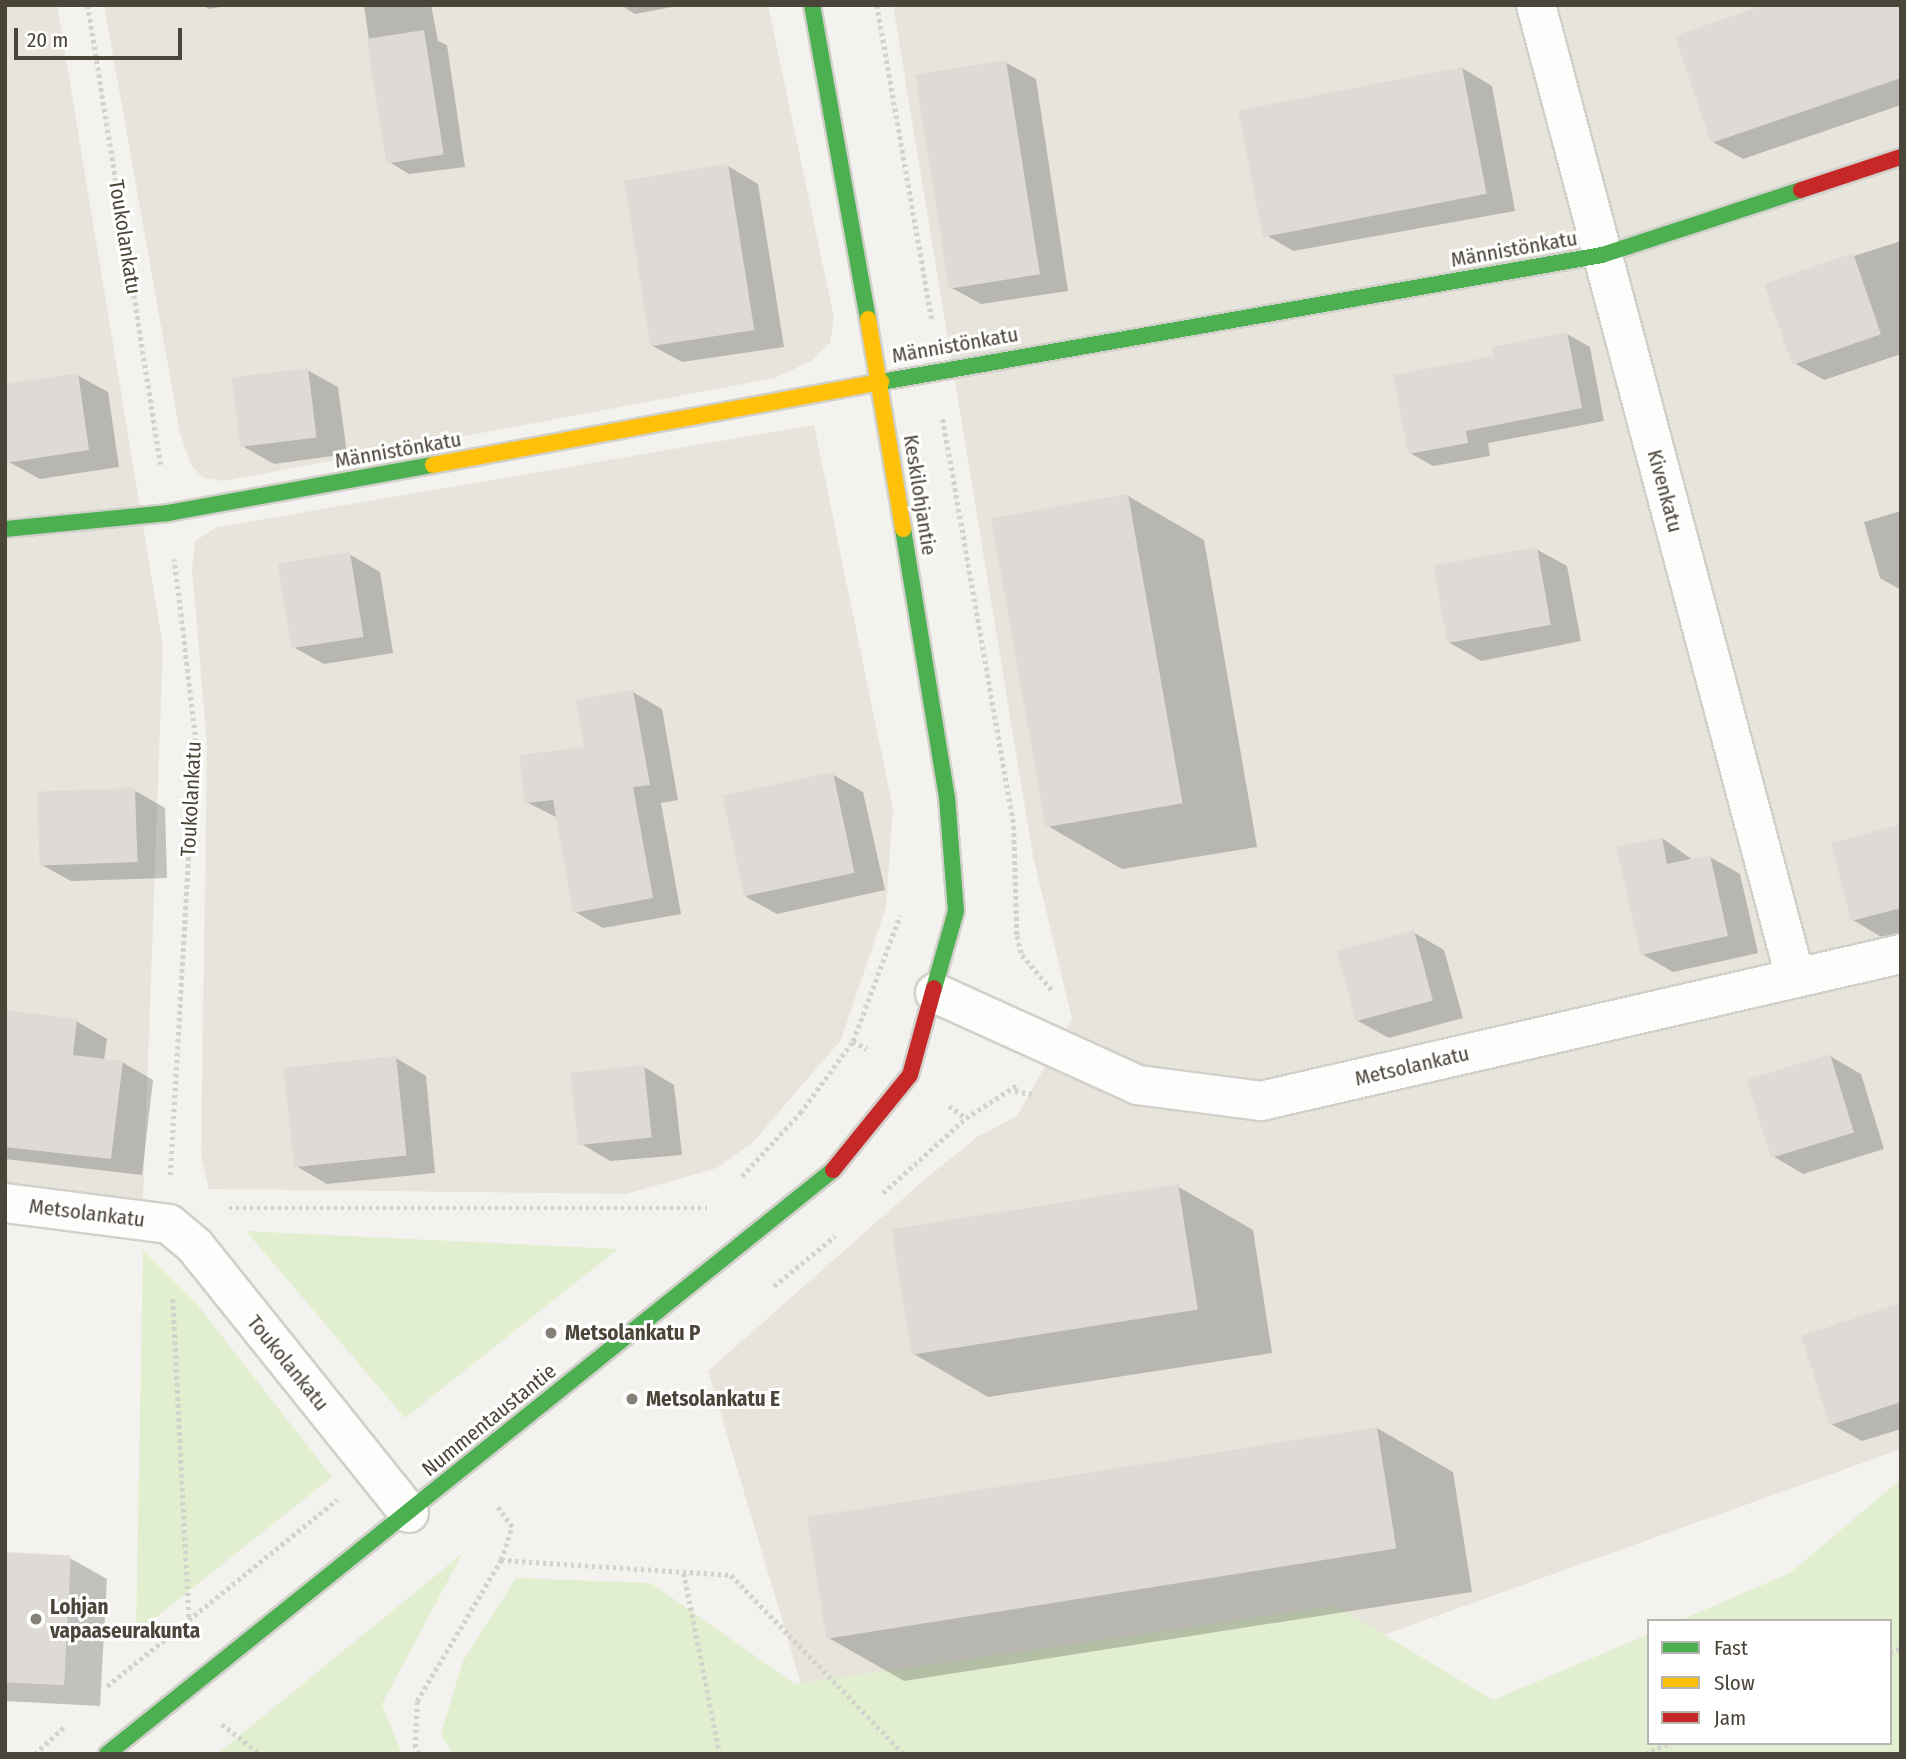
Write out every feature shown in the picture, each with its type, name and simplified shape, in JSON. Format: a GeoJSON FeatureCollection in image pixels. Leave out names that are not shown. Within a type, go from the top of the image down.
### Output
{"type":"FeatureCollection","features":[{"type":"Feature","properties":{"kind":"street","name":"Keskilohjantie"},"geometry":{"type":"LineString","coordinates":[[811,5],[879,380],[947,797],[956,911],[935,993]]}},
{"type":"Feature","properties":{"kind":"street","name":"Kivenkatu"},"geometry":{"type":"LineString","coordinates":[[1536,5],[1796,977]]}},
{"type":"Feature","properties":{"kind":"street","name":"Männistönkatu"},"geometry":{"type":"LineString","coordinates":[[5,529],[168,513],[828,394],[879,380],[934,370],[1602,256],[1901,157]]}},
{"type":"Feature","properties":{"kind":"street","name":"Metsolankatu"},"geometry":{"type":"LineString","coordinates":[[935,993],[1138,1085],[1261,1101],[1901,954]]}},
{"type":"Feature","properties":{"kind":"street","name":"Nummentaustantie"},"geometry":{"type":"LineString","coordinates":[[107,1754],[836,1168],[910,1075],[935,993]]}},
{"type":"Feature","properties":{"kind":"street","name":"Metsolankatu"},"geometry":{"type":"LineString","coordinates":[[5,1203],[169,1214]]}},
{"type":"Feature","properties":{"kind":"street","name":"Toukolankatu"},"geometry":{"type":"LineString","coordinates":[[169,1214],[409,1513]]}},
{"type":"Feature","properties":{"kind":"path","name":"Toukolankatu"},"geometry":{"type":"LineString","coordinates":[[88,5],[168,513],[195,735],[169,1214]]}},
{"type":"Feature","properties":{"kind":"path"},"geometry":{"type":"LineString","coordinates":[[876,1199],[966,1118],[1015,1091],[1040,1040],[1055,993],[1022,954],[1017,936],[1014,826],[934,370],[933,327],[877,5]]}},
{"type":"Feature","properties":{"kind":"path"},"geometry":{"type":"LineString","coordinates":[[739,1180],[800,1113],[853,1041],[904,902]]}},
{"type":"Feature","properties":{"kind":"path"},"geometry":{"type":"LineString","coordinates":[[189,1619],[169,1214],[713,1208],[702,1216]]}},
{"type":"Feature","properties":{"kind":"path"},"geometry":{"type":"LineString","coordinates":[[763,1295],[838,1234]]}},
{"type":"Feature","properties":{"kind":"path"},"geometry":{"type":"LineString","coordinates":[[100,1693],[373,1469]]}},
{"type":"Feature","properties":{"kind":"path"},"geometry":{"type":"LineString","coordinates":[[488,1513],[503,1501]]}},
{"type":"Feature","properties":{"kind":"path"},"geometry":{"type":"LineString","coordinates":[[418,1754],[415,1747],[417,1701],[502,1560],[512,1528],[497,1506]]}},
{"type":"Feature","properties":{"kind":"path"},"geometry":{"type":"LineString","coordinates":[[502,1560],[731,1575],[904,1754]]}},
{"type":"Feature","properties":{"kind":"path"},"geometry":{"type":"LineString","coordinates":[[684,1572],[720,1754]]}},
{"type":"Feature","properties":{"kind":"path"},"geometry":{"type":"LineString","coordinates":[[212,1731],[233,1715]]}},
{"type":"Feature","properties":{"kind":"path"},"geometry":{"type":"LineString","coordinates":[[35,1754],[72,1719]]}},
{"type":"Feature","properties":{"kind":"path"},"geometry":{"type":"LineString","coordinates":[[222,1724],[260,1754]]}},
{"type":"Feature","properties":{"kind":"path"},"geometry":{"type":"LineString","coordinates":[[1645,1754],[1665,1745]]}},
{"type":"Feature","properties":{"kind":"shaded area"},"geometry":{"type":"Polygon","coordinates":[[[5,5],[57,5],[163,646],[143,1199],[5,1187],[5,5]]]}},
{"type":"Feature","properties":{"kind":"shaded area"},"geometry":{"type":"Polygon","coordinates":[[[104,5],[768,5],[834,318],[830,343],[811,361],[775,378],[224,481],[203,478],[191,465],[180,433],[104,5]]]}},
{"type":"Feature","properties":{"kind":"shaded area"},"geometry":{"type":"Polygon","coordinates":[[[893,5],[1901,5],[1901,1449],[1052,1754],[822,1754],[708,1371],[924,1180],[977,1137],[1017,1116],[1072,1019],[1033,856],[893,5]]]}},
{"type":"Feature","properties":{"kind":"shaded area"},"geometry":{"type":"Polygon","coordinates":[[[814,425],[893,809],[886,907],[841,1040],[753,1142],[717,1168],[626,1194],[209,1189],[201,1157],[207,747],[192,568],[195,541],[217,527],[814,425]]]}},
{"type":"Feature","properties":{"kind":"green space"},"geometry":{"type":"Polygon","coordinates":[[[246,1231],[618,1249],[405,1418],[246,1231]]]}},
{"type":"Feature","properties":{"kind":"green space"},"geometry":{"type":"Polygon","coordinates":[[[143,1250],[196,1303],[332,1477],[136,1633],[143,1250]]]}},
{"type":"Feature","properties":{"kind":"green space"},"geometry":{"type":"Polygon","coordinates":[[[1901,1479],[1901,1754],[452,1754],[441,1734],[463,1661],[516,1578],[651,1583],[795,1684],[1336,1606],[1493,1700],[1647,1635],[1647,1745],[1892,1745],[1892,1619],[1684,1619],[1790,1573],[1901,1479]]]}},
{"type":"Feature","properties":{"kind":"green space"},"geometry":{"type":"Polygon","coordinates":[[[462,1554],[382,1704],[402,1754],[217,1754],[462,1554]]]}},
{"type":"Feature","properties":{"kind":"building"},"geometry":{"type":"Polygon","coordinates":[[[1763,5],[1901,5],[1901,78],[1711,143],[1675,36],[1763,5]]]}},
{"type":"Feature","properties":{"kind":"building"},"geometry":{"type":"Polygon","coordinates":[[[424,30],[444,154],[386,164],[367,39],[424,30]]]}},
{"type":"Feature","properties":{"kind":"building"},"geometry":{"type":"Polygon","coordinates":[[[1006,60],[1040,274],[949,289],[915,74],[1006,60]]]}},
{"type":"Feature","properties":{"kind":"building"},"geometry":{"type":"Polygon","coordinates":[[[1462,67],[1487,194],[1263,237],[1238,111],[1462,67]]]}},
{"type":"Feature","properties":{"kind":"building"},"geometry":{"type":"Polygon","coordinates":[[[728,164],[754,330],[651,346],[624,180],[728,164]]]}},
{"type":"Feature","properties":{"kind":"building"},"geometry":{"type":"Polygon","coordinates":[[[1853,253],[1881,334],[1792,365],[1764,284],[1853,253]]]}},
{"type":"Feature","properties":{"kind":"building"},"geometry":{"type":"Polygon","coordinates":[[[1567,332],[1582,408],[1466,431],[1468,443],[1408,454],[1393,375],[1494,356],[1492,347],[1567,332]]]}},
{"type":"Feature","properties":{"kind":"building"},"geometry":{"type":"Polygon","coordinates":[[[308,368],[317,437],[240,447],[232,377],[308,368]]]}},
{"type":"Feature","properties":{"kind":"building"},"geometry":{"type":"Polygon","coordinates":[[[78,373],[89,450],[5,463],[5,384],[78,373]]]}},
{"type":"Feature","properties":{"kind":"building"},"geometry":{"type":"Polygon","coordinates":[[[1128,494],[1183,803],[1046,827],[991,518],[1128,494]]]}},
{"type":"Feature","properties":{"kind":"building"},"geometry":{"type":"Polygon","coordinates":[[[1537,547],[1551,625],[1447,643],[1434,565],[1537,547]]]}},
{"type":"Feature","properties":{"kind":"building"},"geometry":{"type":"Polygon","coordinates":[[[350,552],[363,637],[291,648],[278,563],[350,552]]]}},
{"type":"Feature","properties":{"kind":"building"},"geometry":{"type":"Polygon","coordinates":[[[633,690],[650,785],[633,787],[653,898],[573,913],[553,800],[525,803],[519,755],[584,747],[576,700],[633,690]]]}},
{"type":"Feature","properties":{"kind":"building"},"geometry":{"type":"Polygon","coordinates":[[[833,772],[854,873],[744,896],[722,795],[833,772]]]}},
{"type":"Feature","properties":{"kind":"building"},"geometry":{"type":"Polygon","coordinates":[[[135,788],[138,862],[40,865],[37,791],[135,788]]]}},
{"type":"Feature","properties":{"kind":"building"},"geometry":{"type":"Polygon","coordinates":[[[1901,824],[1901,908],[1851,921],[1831,843],[1901,824]]]}},
{"type":"Feature","properties":{"kind":"building"},"geometry":{"type":"Polygon","coordinates":[[[1662,837],[1667,864],[1710,855],[1728,936],[1641,955],[1616,847],[1662,837]]]}},
{"type":"Feature","properties":{"kind":"building"},"geometry":{"type":"Polygon","coordinates":[[[1414,930],[1433,1001],[1356,1021],[1337,951],[1414,930]]]}},
{"type":"Feature","properties":{"kind":"building"},"geometry":{"type":"Polygon","coordinates":[[[5,1010],[77,1019],[73,1055],[123,1061],[111,1159],[5,1147],[5,1010]]]}},
{"type":"Feature","properties":{"kind":"building"},"geometry":{"type":"Polygon","coordinates":[[[1830,1054],[1854,1132],[1771,1158],[1747,1079],[1830,1054]]]}},
{"type":"Feature","properties":{"kind":"building"},"geometry":{"type":"Polygon","coordinates":[[[396,1056],[406,1155],[294,1167],[284,1068],[396,1056]]]}},
{"type":"Feature","properties":{"kind":"building"},"geometry":{"type":"Polygon","coordinates":[[[644,1065],[652,1138],[578,1145],[570,1073],[644,1065]]]}},
{"type":"Feature","properties":{"kind":"building"},"geometry":{"type":"Polygon","coordinates":[[[1178,1184],[1198,1309],[911,1355],[892,1229],[1178,1184]]]}},
{"type":"Feature","properties":{"kind":"building"},"geometry":{"type":"Polygon","coordinates":[[[1901,1303],[1901,1402],[1830,1425],[1801,1336],[1901,1303]]]}},
{"type":"Feature","properties":{"kind":"building"},"geometry":{"type":"Polygon","coordinates":[[[1377,1427],[1396,1548],[826,1639],[807,1517],[1377,1427]]]}},
{"type":"Feature","properties":{"kind":"building","name":"Lohjan vapaaseurakunta"},"geometry":{"type":"Polygon","coordinates":[[[5,1552],[71,1555],[64,1685],[5,1682],[5,1552]]]}},
{"type":"Feature","properties":{"kind":"traffic: fast"},"geometry":{"type":"LineString","coordinates":[[812,5],[868,319]]}},
{"type":"Feature","properties":{"kind":"traffic: fast"},"geometry":{"type":"LineString","coordinates":[[881,382],[1602,255],[1801,190]]}},
{"type":"Feature","properties":{"kind":"traffic: fast"},"geometry":{"type":"LineString","coordinates":[[5,529],[168,513],[433,465]]}},
{"type":"Feature","properties":{"kind":"traffic: fast"},"geometry":{"type":"LineString","coordinates":[[903,529],[947,797],[956,911],[934,988]]}},
{"type":"Feature","properties":{"kind":"traffic: fast"},"geometry":{"type":"LineString","coordinates":[[107,1754],[833,1170]]}},
{"type":"Feature","properties":{"kind":"traffic: slow"},"geometry":{"type":"LineString","coordinates":[[868,319],[903,529]]}},
{"type":"Feature","properties":{"kind":"traffic: slow"},"geometry":{"type":"LineString","coordinates":[[433,465],[881,382]]}},
{"type":"Feature","properties":{"kind":"traffic: jam"},"geometry":{"type":"LineString","coordinates":[[1801,190],[1901,157]]}},
{"type":"Feature","properties":{"kind":"traffic: jam"},"geometry":{"type":"LineString","coordinates":[[833,1170],[910,1075],[934,988]]}},
{"type":"Feature","properties":{"kind":"place","name":"Metsolankatu P"},"geometry":{"type":"Point","coordinates":[551,1333]}},
{"type":"Feature","properties":{"kind":"place","name":"Metsolankatu E"},"geometry":{"type":"Point","coordinates":[632,1399]}},
{"type":"Feature","properties":{"kind":"place","name":"Lohjan vapaaseurakunta"},"geometry":{"type":"Point","coordinates":[36,1619]}}]}
